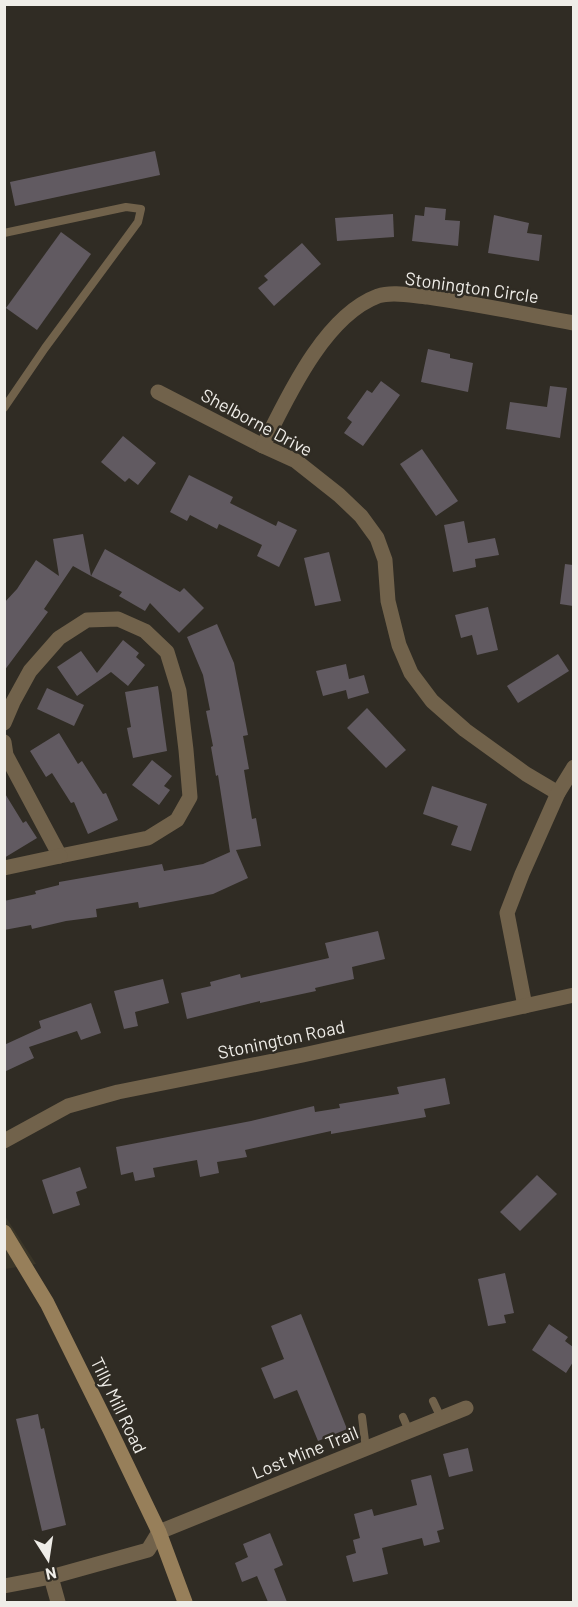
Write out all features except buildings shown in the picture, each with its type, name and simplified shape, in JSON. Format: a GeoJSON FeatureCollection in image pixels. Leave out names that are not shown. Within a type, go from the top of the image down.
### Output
{"type":"FeatureCollection","features":[{"type":"Feature","properties":{"kind":"street","name":"Stonington Circle"},"geometry":{"type":"LineString","coordinates":[[263,446],[311,359],[335,327],[357,307],[380,295],[408,295],[453,300],[573,323]]}},
{"type":"Feature","properties":{"kind":"street","name":"Shelborne Drive"},"geometry":{"type":"LineString","coordinates":[[158,392],[296,461],[339,495],[361,516],[377,538],[386,560],[388,601],[399,645],[411,673],[432,701],[465,730],[526,774],[558,793]]}},
{"type":"Feature","properties":{"kind":"street"},"geometry":{"type":"LineString","coordinates":[[4,723],[30,671],[59,638],[87,620],[118,619],[145,632],[167,652],[178,691],[190,797],[177,820],[148,838],[4,868]]}},
{"type":"Feature","properties":{"kind":"street"},"geometry":{"type":"LineString","coordinates":[[4,742],[6,755],[60,856]]}},
{"type":"Feature","properties":{"kind":"street"},"geometry":{"type":"LineString","coordinates":[[525,1005],[507,913],[558,793],[573,767]]}},
{"type":"Feature","properties":{"kind":"street","name":"Stonington Road"},"geometry":{"type":"LineString","coordinates":[[4,1141],[68,1106],[118,1092],[303,1055],[573,995]]}},
{"type":"Feature","properties":{"kind":"street","name":"Tilly Mill Road"},"geometry":{"type":"LineString","coordinates":[[4,1232],[47,1303],[159,1532],[185,1602]]}},
{"type":"Feature","properties":{"kind":"street","name":"Lost Mine Trail"},"geometry":{"type":"LineString","coordinates":[[159,1532],[466,1408]]}},
{"type":"Feature","properties":{"kind":"street"},"geometry":{"type":"LineString","coordinates":[[4,1586],[51,1577],[148,1550],[159,1532]]}},
{"type":"Feature","properties":{"kind":"street"},"geometry":{"type":"LineString","coordinates":[[51,1577],[58,1602]]}},
{"type":"Feature","properties":{"kind":"lane"},"geometry":{"type":"LineString","coordinates":[[4,233],[126,207],[141,209],[138,222],[45,348],[4,408]]}},
{"type":"Feature","properties":{"kind":"lane"},"geometry":{"type":"LineString","coordinates":[[433,1401],[441,1418]]}},
{"type":"Feature","properties":{"kind":"lane"},"geometry":{"type":"LineString","coordinates":[[362,1417],[366,1449]]}},
{"type":"Feature","properties":{"kind":"lane"},"geometry":{"type":"LineString","coordinates":[[403,1417],[409,1431]]}},
{"type":"Feature","properties":{"kind":"shaded area"},"geometry":{"type":"Polygon","coordinates":[[[5,1216],[36,1264],[5,1269],[5,1216]]]}}]}
